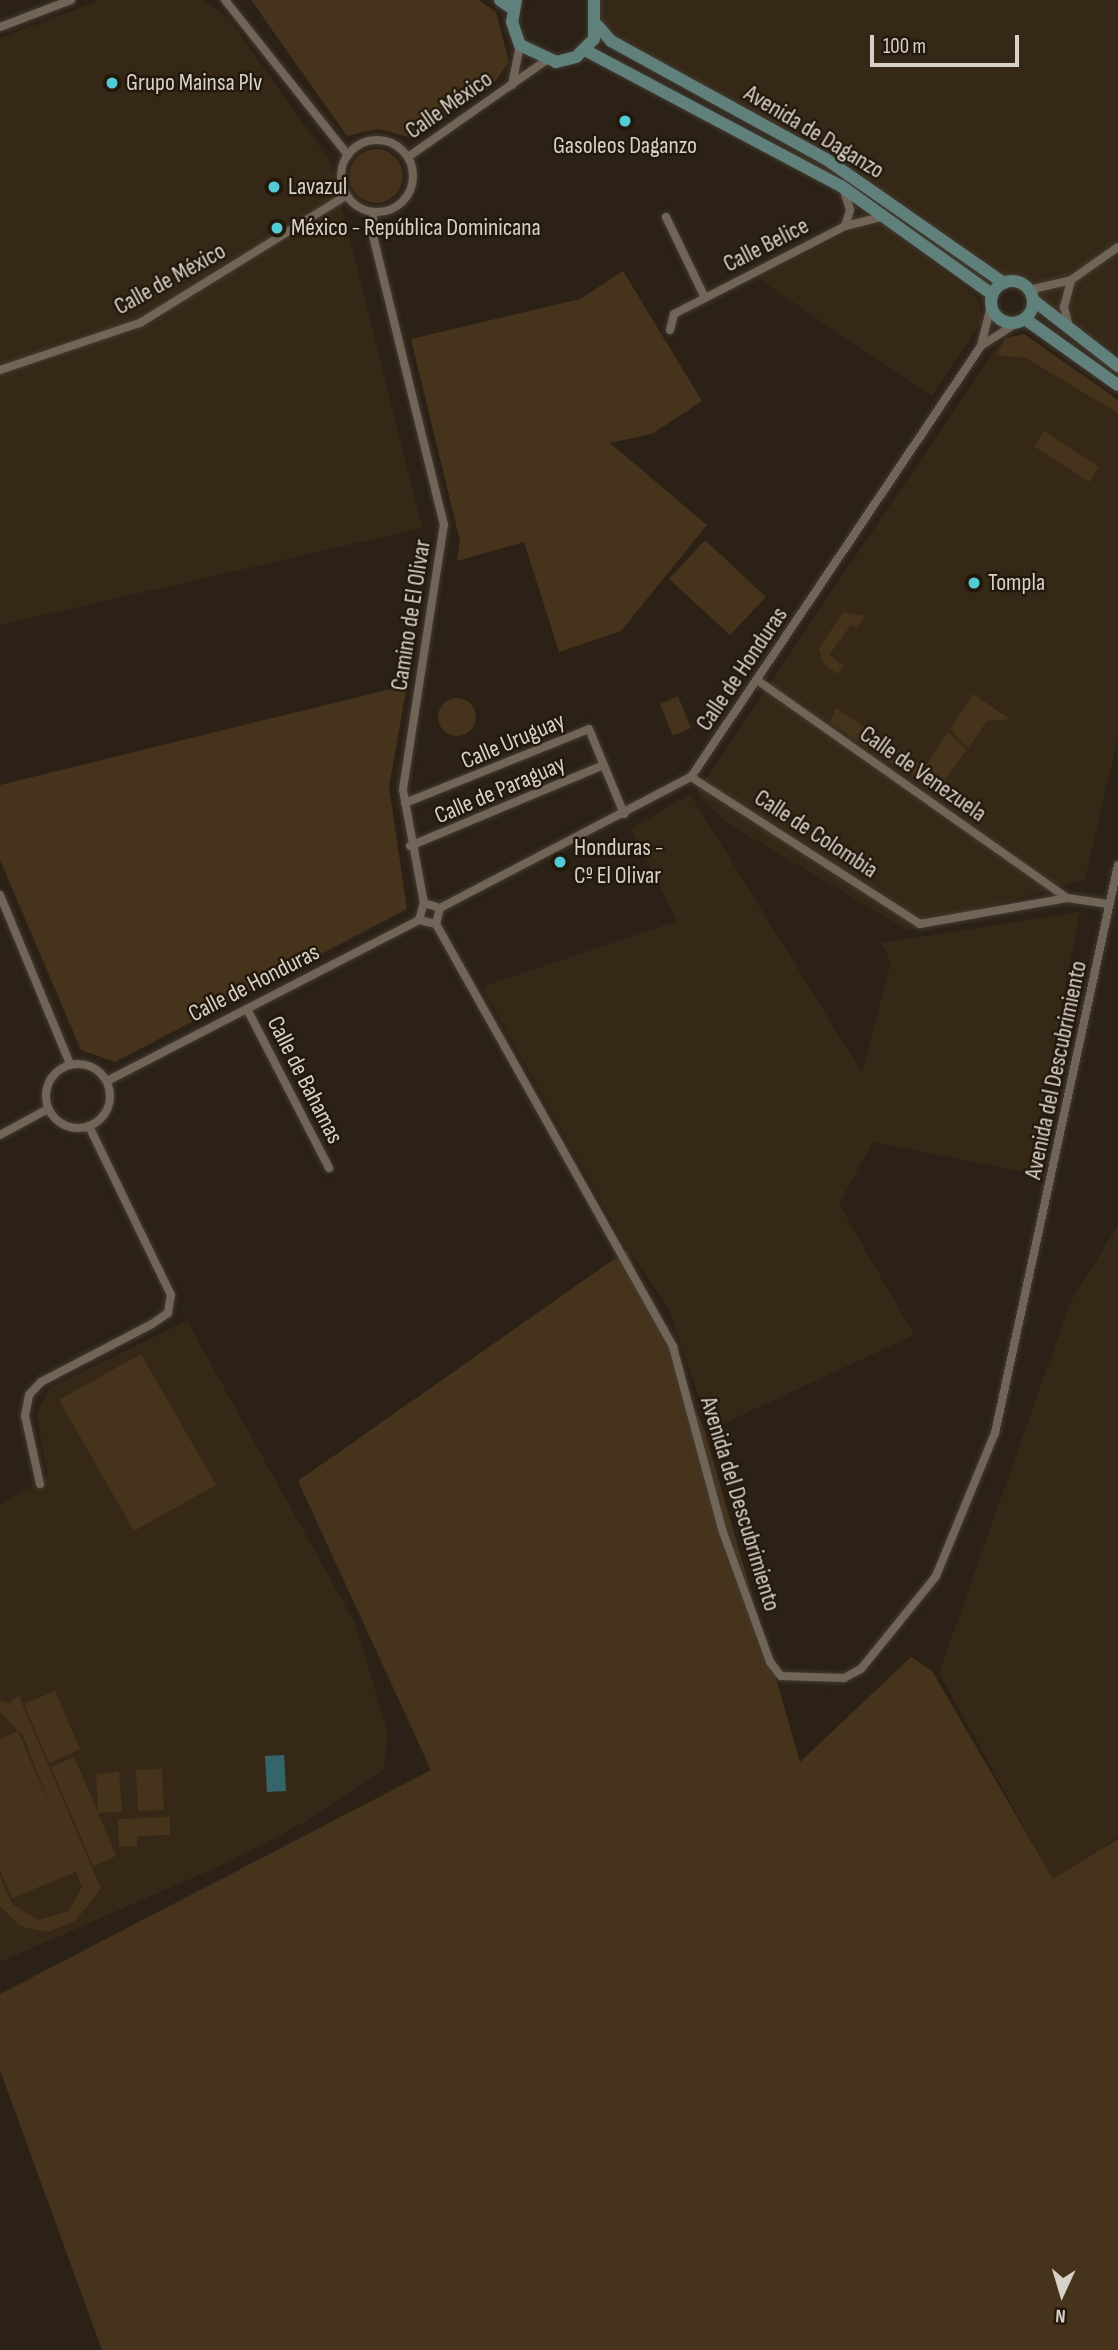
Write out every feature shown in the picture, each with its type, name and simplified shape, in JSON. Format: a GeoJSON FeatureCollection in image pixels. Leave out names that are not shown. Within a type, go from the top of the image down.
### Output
{"type":"FeatureCollection","features":[{"type":"Feature","properties":{"kind":"main road"},"geometry":{"type":"LineString","coordinates":[[500,0],[514,5],[520,44],[545,61],[566,61],[585,50],[598,26],[594,0]]}},
{"type":"Feature","properties":{"kind":"main road","name":"Avenida de Daganzo"},"geometry":{"type":"LineString","coordinates":[[598,26],[611,41],[825,159],[1004,282],[1031,295]]}},
{"type":"Feature","properties":{"kind":"main road","name":"Avenida de Daganzo"},"geometry":{"type":"LineString","coordinates":[[585,50],[842,186],[894,218],[992,300],[1000,320],[1020,321]]}},
{"type":"Feature","properties":{"kind":"main road"},"geometry":{"type":"LineString","coordinates":[[992,300],[1004,282]]}},
{"type":"Feature","properties":{"kind":"main road"},"geometry":{"type":"LineString","coordinates":[[1118,366],[1031,295],[1020,321],[1118,385]]}},
{"type":"Feature","properties":{"kind":"street"},"geometry":{"type":"LineString","coordinates":[[0,27],[71,0]]}},
{"type":"Feature","properties":{"kind":"street"},"geometry":{"type":"LineString","coordinates":[[225,0],[348,155]]}},
{"type":"Feature","properties":{"kind":"street","name":"Calle México"},"geometry":{"type":"LineString","coordinates":[[512,85],[520,44]]}},
{"type":"Feature","properties":{"kind":"street","name":"Calle México"},"geometry":{"type":"LineString","coordinates":[[408,157],[545,61]]}},
{"type":"Feature","properties":{"kind":"street"},"geometry":{"type":"LineString","coordinates":[[377,140],[408,157],[413,179],[406,198],[373,212],[347,195],[341,176],[348,155],[377,140]]}},
{"type":"Feature","properties":{"kind":"street","name":"Calle Belice"},"geometry":{"type":"LineString","coordinates":[[842,186],[850,210],[845,226]]}},
{"type":"Feature","properties":{"kind":"street","name":"Calle de México"},"geometry":{"type":"LineString","coordinates":[[0,370],[140,323],[347,195]]}},
{"type":"Feature","properties":{"kind":"street","name":"Camino de El Olivar"},"geometry":{"type":"LineString","coordinates":[[373,212],[373,236],[444,524],[405,803],[410,846],[424,903]]}},
{"type":"Feature","properties":{"kind":"street","name":"Calle Belice"},"geometry":{"type":"LineString","coordinates":[[666,216],[705,298]]}},
{"type":"Feature","properties":{"kind":"street","name":"Calle Belice"},"geometry":{"type":"LineString","coordinates":[[670,330],[674,314],[845,226],[894,218]]}},
{"type":"Feature","properties":{"kind":"street"},"geometry":{"type":"LineString","coordinates":[[1031,295],[1071,280],[1118,247]]}},
{"type":"Feature","properties":{"kind":"street"},"geometry":{"type":"LineString","coordinates":[[1069,327],[1064,307],[1071,280]]}},
{"type":"Feature","properties":{"kind":"street","name":"Calle de Honduras"},"geometry":{"type":"LineString","coordinates":[[440,908],[691,778],[981,346],[992,300]]}},
{"type":"Feature","properties":{"kind":"street","name":"Calle de Honduras"},"geometry":{"type":"LineString","coordinates":[[981,346],[1020,321]]}},
{"type":"Feature","properties":{"kind":"street","name":"Calle de Venezuela"},"geometry":{"type":"LineString","coordinates":[[757,680],[1067,898]]}},
{"type":"Feature","properties":{"kind":"street","name":"Calle Uruguay"},"geometry":{"type":"LineString","coordinates":[[405,803],[589,729],[624,814]]}},
{"type":"Feature","properties":{"kind":"street","name":"Calle de Paraguay"},"geometry":{"type":"LineString","coordinates":[[410,846],[604,765]]}},
{"type":"Feature","properties":{"kind":"street","name":"Calle de Colombia"},"geometry":{"type":"LineString","coordinates":[[691,778],[920,924],[1067,898]]}},
{"type":"Feature","properties":{"kind":"street","name":"Avenida del Descubrimiento"},"geometry":{"type":"LineString","coordinates":[[436,924],[673,1347],[723,1532],[770,1662],[781,1676],[815,1680],[844,1678],[879,1648],[936,1576],[974,1493],[1016,1356],[1118,865]]}},
{"type":"Feature","properties":{"kind":"street"},"geometry":{"type":"LineString","coordinates":[[0,895],[70,1064]]}},
{"type":"Feature","properties":{"kind":"street"},"geometry":{"type":"LineString","coordinates":[[1067,898],[1109,904]]}},
{"type":"Feature","properties":{"kind":"street"},"geometry":{"type":"LineString","coordinates":[[424,903],[440,908],[436,924],[419,920],[424,903]]}},
{"type":"Feature","properties":{"kind":"street","name":"Calle de Honduras"},"geometry":{"type":"LineString","coordinates":[[107,1081],[419,920]]}},
{"type":"Feature","properties":{"kind":"street","name":"Calle de Bahamas"},"geometry":{"type":"LineString","coordinates":[[247,1009],[329,1168]]}},
{"type":"Feature","properties":{"kind":"street"},"geometry":{"type":"LineString","coordinates":[[70,1064],[92,1066],[107,1081],[106,1113],[89,1126],[70,1127],[48,1109],[48,1081],[70,1064]]}},
{"type":"Feature","properties":{"kind":"street"},"geometry":{"type":"LineString","coordinates":[[0,1135],[48,1109]]}},
{"type":"Feature","properties":{"kind":"street"},"geometry":{"type":"LineString","coordinates":[[40,1484],[25,1416],[29,1395],[41,1382],[160,1318],[171,1295],[89,1126]]}},
{"type":"Feature","properties":{"kind":"shaded area"},"geometry":{"type":"Polygon","coordinates":[[[100,0],[202,0],[228,17],[331,163],[422,528],[0,625],[0,38],[100,0]]]}},
{"type":"Feature","properties":{"kind":"shaded area"},"geometry":{"type":"Polygon","coordinates":[[[251,0],[479,0],[496,12],[509,62],[491,87],[412,138],[378,129],[347,136],[251,0]]]}},
{"type":"Feature","properties":{"kind":"shaded area"},"geometry":{"type":"Polygon","coordinates":[[[599,0],[1118,0],[1118,366],[1026,286],[1004,283],[826,159],[611,41],[598,26],[599,0]]]}},
{"type":"Feature","properties":{"kind":"shaded area"},"geometry":{"type":"Polygon","coordinates":[[[376,149],[395,157],[403,176],[395,195],[376,203],[357,195],[349,176],[357,157],[376,149]]]}},
{"type":"Feature","properties":{"kind":"shaded area"},"geometry":{"type":"Polygon","coordinates":[[[866,223],[884,224],[973,293],[981,307],[982,321],[932,396],[757,278],[866,223]]]}},
{"type":"Feature","properties":{"kind":"shaded area"},"geometry":{"type":"Polygon","coordinates":[[[623,271],[702,401],[652,434],[610,443],[707,525],[621,631],[559,652],[524,542],[457,561],[460,541],[411,339],[580,299],[623,271]]]}},
{"type":"Feature","properties":{"kind":"shaded area"},"geometry":{"type":"Polygon","coordinates":[[[1024,334],[1118,400],[1118,737],[1085,879],[909,931],[727,823],[696,793],[997,346],[1024,334]]]}},
{"type":"Feature","properties":{"kind":"shaded area"},"geometry":{"type":"Polygon","coordinates":[[[1024,334],[1118,400],[1118,413],[1026,358],[996,355],[1005,338],[1024,334]]]}},
{"type":"Feature","properties":{"kind":"shaded area"},"geometry":{"type":"Polygon","coordinates":[[[1044,431],[1099,467],[1089,482],[1034,446],[1044,431]]]}},
{"type":"Feature","properties":{"kind":"shaded area"},"geometry":{"type":"Polygon","coordinates":[[[705,540],[766,597],[730,635],[669,579],[705,540]]]}},
{"type":"Feature","properties":{"kind":"shaded area"},"geometry":{"type":"Polygon","coordinates":[[[843,612],[866,616],[857,628],[851,625],[829,655],[843,666],[838,674],[824,664],[819,649],[843,612]]]}},
{"type":"Feature","properties":{"kind":"shaded area"},"geometry":{"type":"Polygon","coordinates":[[[407,685],[389,787],[407,909],[115,1062],[81,1050],[0,860],[0,785],[407,685]]]}},
{"type":"Feature","properties":{"kind":"shaded area"},"geometry":{"type":"Polygon","coordinates":[[[973,694],[1010,719],[987,721],[968,748],[950,729],[973,694]]]}},
{"type":"Feature","properties":{"kind":"shaded area"},"geometry":{"type":"Polygon","coordinates":[[[678,696],[691,728],[673,736],[660,704],[678,696]]]}},
{"type":"Feature","properties":{"kind":"shaded area"},"geometry":{"type":"Polygon","coordinates":[[[457,698],[471,703],[476,717],[471,731],[457,736],[443,731],[438,717],[443,703],[457,698]]]}},
{"type":"Feature","properties":{"kind":"shaded area"},"geometry":{"type":"Polygon","coordinates":[[[836,708],[909,757],[896,767],[830,722],[836,708]]]}},
{"type":"Feature","properties":{"kind":"shaded area"},"geometry":{"type":"Polygon","coordinates":[[[948,732],[967,750],[944,781],[921,784],[910,770],[915,761],[925,767],[948,732]]]}},
{"type":"Feature","properties":{"kind":"shaded area"},"geometry":{"type":"Polygon","coordinates":[[[690,794],[862,1073],[891,962],[881,943],[1080,912],[1029,1173],[873,1142],[839,1204],[914,1335],[710,1430],[668,1307],[629,1252],[482,987],[677,921],[631,829],[690,794]]]}},
{"type":"Feature","properties":{"kind":"shaded area"},"geometry":{"type":"Polygon","coordinates":[[[1118,1225],[1118,1836],[1056,1885],[939,1673],[1070,1303],[1118,1225]]]}},
{"type":"Feature","properties":{"kind":"shaded area"},"geometry":{"type":"Polygon","coordinates":[[[627,1250],[705,1432],[800,1762],[911,1657],[932,1671],[1053,1879],[1118,1839],[1118,2350],[102,2350],[0,2070],[0,1994],[431,1770],[298,1481],[627,1250]]]}},
{"type":"Feature","properties":{"kind":"shaded area"},"geometry":{"type":"Polygon","coordinates":[[[187,1321],[355,1623],[388,1733],[384,1769],[301,1824],[222,1865],[0,1962],[0,1505],[48,1476],[36,1414],[50,1387],[187,1321]]]}},
{"type":"Feature","properties":{"kind":"shaded area"},"geometry":{"type":"Polygon","coordinates":[[[141,1354],[216,1485],[134,1531],[59,1400],[141,1354]]]}},
{"type":"Feature","properties":{"kind":"shaded area"},"geometry":{"type":"Polygon","coordinates":[[[55,1691],[80,1749],[49,1763],[24,1704],[55,1691]]]}},
{"type":"Feature","properties":{"kind":"shaded area"},"geometry":{"type":"Polygon","coordinates":[[[19,1696],[101,1889],[75,1921],[48,1932],[20,1926],[0,1906],[0,1876],[12,1904],[38,1920],[69,1911],[82,1887],[23,1736],[0,1712],[0,1701],[9,1703],[19,1696]]]}},
{"type":"Feature","properties":{"kind":"shaded area"},"geometry":{"type":"Polygon","coordinates":[[[18,1731],[78,1871],[12,1898],[0,1871],[0,1739],[18,1731]]]}},
{"type":"Feature","properties":{"kind":"shaded area"},"geometry":{"type":"Polygon","coordinates":[[[74,1757],[98,1812],[96,1774],[119,1772],[122,1812],[98,1813],[116,1856],[93,1866],[51,1767],[74,1757]]]}},
{"type":"Feature","properties":{"kind":"shaded area"},"geometry":{"type":"Polygon","coordinates":[[[162,1769],[164,1810],[138,1811],[136,1770],[162,1769]]]}},
{"type":"Feature","properties":{"kind":"shaded area"},"geometry":{"type":"Polygon","coordinates":[[[170,1817],[170,1835],[137,1836],[137,1846],[119,1847],[118,1819],[170,1817]]]}},
{"type":"Feature","properties":{"kind":"water"},"geometry":{"type":"Polygon","coordinates":[[[284,1755],[286,1791],[267,1792],[265,1756],[284,1755]]]}},
{"type":"Feature","properties":{"kind":"place","name":"Grupo Mainsa Plv"},"geometry":{"type":"Point","coordinates":[112,83]}},
{"type":"Feature","properties":{"kind":"place","name":"Gasoleos Daganzo"},"geometry":{"type":"Point","coordinates":[625,121]}},
{"type":"Feature","properties":{"kind":"place","name":"Lavazul"},"geometry":{"type":"Point","coordinates":[274,187]}},
{"type":"Feature","properties":{"kind":"place","name":"México - República Dominicana"},"geometry":{"type":"Point","coordinates":[277,228]}},
{"type":"Feature","properties":{"kind":"place","name":"Tompla"},"geometry":{"type":"Point","coordinates":[974,583]}},
{"type":"Feature","properties":{"kind":"place","name":"Honduras - Cº El Olivar"},"geometry":{"type":"Point","coordinates":[560,862]}}]}
